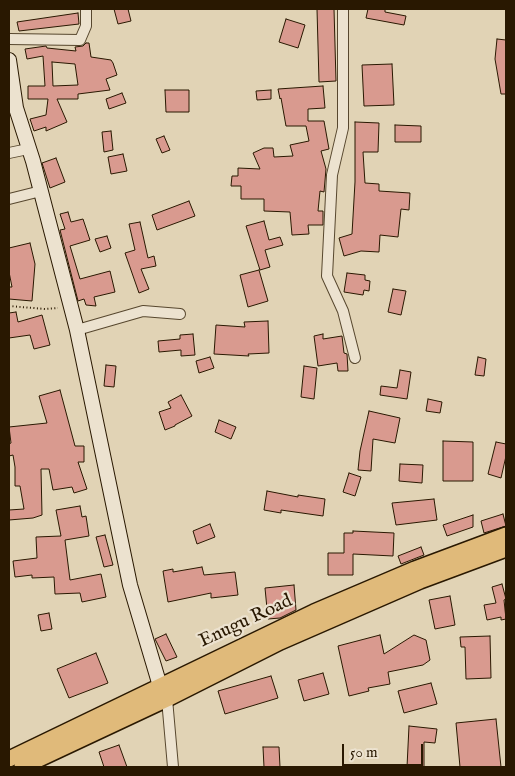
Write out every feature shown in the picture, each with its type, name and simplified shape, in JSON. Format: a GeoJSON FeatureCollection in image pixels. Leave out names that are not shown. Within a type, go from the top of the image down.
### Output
{"type":"FeatureCollection","features":[{"type":"Feature","properties":{"kind":"main road","name":"Enugu Road"},"geometry":{"type":"LineString","coordinates":[[9,759],[314,612],[415,569],[506,535]]}},
{"type":"Feature","properties":{"kind":"main road"},"geometry":{"type":"LineString","coordinates":[[22,767],[167,699],[280,642],[420,581],[506,550]]}},
{"type":"Feature","properties":{"kind":"street"},"geometry":{"type":"LineString","coordinates":[[9,38],[80,40],[86,26],[86,9]]}},
{"type":"Feature","properties":{"kind":"street"},"geometry":{"type":"LineString","coordinates":[[343,9],[343,128],[332,175],[327,276],[343,311],[355,358]]}},
{"type":"Feature","properties":{"kind":"street"},"geometry":{"type":"LineString","coordinates":[[9,66],[12,109],[33,162],[77,330],[130,585],[160,686],[167,699],[174,767]]}},
{"type":"Feature","properties":{"kind":"street"},"geometry":{"type":"LineString","coordinates":[[9,153],[28,148]]}},
{"type":"Feature","properties":{"kind":"street"},"geometry":{"type":"LineString","coordinates":[[9,198],[41,191]]}},
{"type":"Feature","properties":{"kind":"street"},"geometry":{"type":"LineString","coordinates":[[77,330],[143,311],[180,314]]}},
{"type":"Feature","properties":{"kind":"path"},"geometry":{"type":"LineString","coordinates":[[9,306],[45,310],[70,306]]}},
{"type":"Feature","properties":{"kind":"building"},"geometry":{"type":"Polygon","coordinates":[[[114,9],[128,9],[131,21],[118,24],[114,9]]]}},
{"type":"Feature","properties":{"kind":"building"},"geometry":{"type":"Polygon","coordinates":[[[317,9],[334,9],[336,81],[319,82],[317,9]]]}},
{"type":"Feature","properties":{"kind":"building"},"geometry":{"type":"Polygon","coordinates":[[[368,9],[385,9],[385,12],[406,16],[404,25],[366,18],[368,9]]]}},
{"type":"Feature","properties":{"kind":"building"},"geometry":{"type":"Polygon","coordinates":[[[78,13],[79,24],[19,31],[17,22],[78,13]]]}},
{"type":"Feature","properties":{"kind":"building"},"geometry":{"type":"Polygon","coordinates":[[[286,19],[305,25],[298,48],[279,42],[286,19]]]}},
{"type":"Feature","properties":{"kind":"building"},"geometry":{"type":"Polygon","coordinates":[[[497,39],[506,40],[506,94],[501,94],[495,59],[497,39]]]}},
{"type":"Feature","properties":{"kind":"building"},"geometry":{"type":"Polygon","coordinates":[[[89,43],[91,57],[111,60],[113,63],[117,75],[106,79],[110,90],[78,94],[78,99],[57,99],[67,122],[46,131],[46,127],[34,131],[30,119],[46,115],[48,99],[28,99],[28,86],[45,86],[43,56],[27,59],[25,49],[46,46],[47,48],[76,51],[75,47],[89,43]],[[52,62],[53,86],[78,85],[75,64],[52,62]]]}},
{"type":"Feature","properties":{"kind":"building"},"geometry":{"type":"Polygon","coordinates":[[[392,64],[394,105],[364,106],[362,65],[392,64]]]}},
{"type":"Feature","properties":{"kind":"building"},"geometry":{"type":"Polygon","coordinates":[[[323,86],[325,108],[308,109],[308,121],[324,121],[329,149],[321,151],[326,169],[324,192],[320,191],[318,211],[323,211],[323,225],[308,225],[309,234],[292,235],[290,212],[264,211],[264,199],[241,199],[241,186],[231,186],[232,176],[238,176],[238,168],[260,169],[253,153],[264,148],[273,148],[274,157],[293,156],[290,145],[309,141],[306,126],[286,126],[278,89],[323,86]]]}},
{"type":"Feature","properties":{"kind":"building"},"geometry":{"type":"Polygon","coordinates":[[[165,90],[189,90],[189,112],[166,112],[165,90]]]}},
{"type":"Feature","properties":{"kind":"building"},"geometry":{"type":"Polygon","coordinates":[[[271,90],[271,99],[257,100],[256,91],[271,90]]]}},
{"type":"Feature","properties":{"kind":"building"},"geometry":{"type":"Polygon","coordinates":[[[122,93],[126,103],[109,109],[106,99],[122,93]]]}},
{"type":"Feature","properties":{"kind":"building"},"geometry":{"type":"Polygon","coordinates":[[[355,122],[379,123],[378,152],[363,152],[365,183],[379,184],[379,191],[410,193],[409,210],[401,209],[398,237],[380,235],[379,252],[361,251],[344,256],[339,238],[352,234],[355,182],[355,122]]]}},
{"type":"Feature","properties":{"kind":"building"},"geometry":{"type":"Polygon","coordinates":[[[395,125],[421,126],[421,142],[395,142],[395,125]]]}},
{"type":"Feature","properties":{"kind":"building"},"geometry":{"type":"Polygon","coordinates":[[[111,131],[113,150],[104,152],[102,132],[111,131]]]}},
{"type":"Feature","properties":{"kind":"building"},"geometry":{"type":"Polygon","coordinates":[[[164,136],[170,150],[162,153],[156,139],[164,136]]]}},
{"type":"Feature","properties":{"kind":"building"},"geometry":{"type":"Polygon","coordinates":[[[123,154],[127,171],[111,174],[108,157],[123,154]]]}},
{"type":"Feature","properties":{"kind":"building"},"geometry":{"type":"Polygon","coordinates":[[[56,158],[65,182],[50,188],[42,163],[56,158]]]}},
{"type":"Feature","properties":{"kind":"building"},"geometry":{"type":"Polygon","coordinates":[[[189,201],[195,216],[157,230],[152,215],[189,201]]]}},
{"type":"Feature","properties":{"kind":"building"},"geometry":{"type":"Polygon","coordinates":[[[68,212],[71,222],[83,219],[90,240],[70,246],[80,279],[110,271],[115,292],[94,297],[96,306],[86,305],[84,299],[78,301],[60,230],[65,229],[60,214],[68,212]]]}},
{"type":"Feature","properties":{"kind":"building"},"geometry":{"type":"Polygon","coordinates":[[[264,221],[269,240],[280,237],[283,245],[265,250],[270,267],[260,270],[246,226],[264,221]]]}},
{"type":"Feature","properties":{"kind":"building"},"geometry":{"type":"Polygon","coordinates":[[[140,222],[148,258],[154,256],[156,266],[141,269],[149,289],[139,293],[125,253],[135,250],[129,224],[140,222]]]}},
{"type":"Feature","properties":{"kind":"building"},"geometry":{"type":"Polygon","coordinates":[[[107,236],[111,248],[100,252],[95,239],[107,236]]]}},
{"type":"Feature","properties":{"kind":"building"},"geometry":{"type":"Polygon","coordinates":[[[30,243],[35,264],[32,301],[9,299],[9,287],[12,287],[9,272],[9,248],[30,243]]]}},
{"type":"Feature","properties":{"kind":"building"},"geometry":{"type":"Polygon","coordinates":[[[259,270],[268,301],[248,307],[240,275],[259,270]]]}},
{"type":"Feature","properties":{"kind":"building"},"geometry":{"type":"Polygon","coordinates":[[[347,273],[365,275],[365,280],[370,281],[369,291],[364,290],[363,295],[344,292],[347,273]]]}},
{"type":"Feature","properties":{"kind":"building"},"geometry":{"type":"Polygon","coordinates":[[[393,289],[406,291],[401,315],[388,312],[393,289]]]}},
{"type":"Feature","properties":{"kind":"building"},"geometry":{"type":"Polygon","coordinates":[[[16,312],[18,322],[42,315],[50,345],[34,349],[30,335],[9,338],[9,313],[16,312]]]}},
{"type":"Feature","properties":{"kind":"building"},"geometry":{"type":"Polygon","coordinates":[[[268,321],[269,353],[248,354],[249,356],[214,354],[216,325],[245,327],[244,322],[268,321]]]}},
{"type":"Feature","properties":{"kind":"building"},"geometry":{"type":"Polygon","coordinates":[[[193,334],[195,355],[181,356],[181,350],[159,352],[158,341],[180,339],[180,335],[193,334]]]}},
{"type":"Feature","properties":{"kind":"building"},"geometry":{"type":"Polygon","coordinates":[[[323,334],[323,339],[342,336],[344,353],[347,354],[348,371],[338,371],[337,363],[318,366],[314,336],[323,334]]]}},
{"type":"Feature","properties":{"kind":"building"},"geometry":{"type":"Polygon","coordinates":[[[210,357],[214,368],[199,373],[196,361],[210,357]]]}},
{"type":"Feature","properties":{"kind":"building"},"geometry":{"type":"Polygon","coordinates":[[[478,357],[486,359],[484,376],[475,375],[478,357]]]}},
{"type":"Feature","properties":{"kind":"building"},"geometry":{"type":"Polygon","coordinates":[[[106,365],[116,366],[114,387],[104,386],[106,365]]]}},
{"type":"Feature","properties":{"kind":"building"},"geometry":{"type":"Polygon","coordinates":[[[304,366],[317,368],[314,399],[301,397],[304,366]]]}},
{"type":"Feature","properties":{"kind":"building"},"geometry":{"type":"Polygon","coordinates":[[[400,370],[411,372],[407,399],[380,395],[381,386],[397,388],[400,370]]]}},
{"type":"Feature","properties":{"kind":"building"},"geometry":{"type":"Polygon","coordinates":[[[60,390],[75,446],[84,446],[84,462],[78,462],[87,489],[74,493],[72,487],[53,490],[49,469],[41,469],[42,515],[33,518],[9,520],[9,510],[24,509],[20,486],[15,486],[13,455],[9,456],[9,444],[11,443],[9,427],[47,423],[39,396],[60,390]]]}},
{"type":"Feature","properties":{"kind":"building"},"geometry":{"type":"Polygon","coordinates":[[[181,395],[192,416],[165,430],[159,412],[171,408],[168,402],[181,395]]]}},
{"type":"Feature","properties":{"kind":"building"},"geometry":{"type":"Polygon","coordinates":[[[428,399],[442,402],[440,413],[426,411],[428,399]]]}},
{"type":"Feature","properties":{"kind":"building"},"geometry":{"type":"Polygon","coordinates":[[[369,411],[400,418],[395,443],[373,439],[371,471],[358,470],[360,451],[369,411]]]}},
{"type":"Feature","properties":{"kind":"building"},"geometry":{"type":"Polygon","coordinates":[[[219,420],[236,427],[231,439],[215,432],[219,420]]]}},
{"type":"Feature","properties":{"kind":"building"},"geometry":{"type":"Polygon","coordinates":[[[443,441],[473,442],[473,481],[443,481],[443,441]]]}},
{"type":"Feature","properties":{"kind":"building"},"geometry":{"type":"Polygon","coordinates":[[[496,442],[506,444],[506,456],[501,478],[488,474],[496,442]]]}},
{"type":"Feature","properties":{"kind":"building"},"geometry":{"type":"Polygon","coordinates":[[[400,464],[423,465],[422,483],[399,481],[400,464]]]}},
{"type":"Feature","properties":{"kind":"building"},"geometry":{"type":"Polygon","coordinates":[[[349,473],[361,477],[355,496],[343,492],[349,473]]]}},
{"type":"Feature","properties":{"kind":"building"},"geometry":{"type":"Polygon","coordinates":[[[267,491],[298,497],[298,495],[325,499],[323,516],[281,510],[281,513],[264,510],[267,491]]]}},
{"type":"Feature","properties":{"kind":"building"},"geometry":{"type":"Polygon","coordinates":[[[434,499],[437,520],[396,525],[392,503],[434,499]]]}},
{"type":"Feature","properties":{"kind":"building"},"geometry":{"type":"Polygon","coordinates":[[[80,506],[82,517],[86,516],[89,536],[65,540],[70,580],[101,574],[106,597],[82,602],[80,593],[55,594],[54,577],[32,578],[32,575],[15,577],[13,561],[37,558],[36,537],[61,536],[56,510],[80,506]]]}},
{"type":"Feature","properties":{"kind":"building"},"geometry":{"type":"Polygon","coordinates":[[[503,514],[506,526],[484,533],[481,521],[503,514]]]}},
{"type":"Feature","properties":{"kind":"building"},"geometry":{"type":"Polygon","coordinates":[[[473,515],[473,527],[447,536],[443,525],[473,515]]]}},
{"type":"Feature","properties":{"kind":"building"},"geometry":{"type":"Polygon","coordinates":[[[210,524],[215,537],[197,544],[193,531],[210,524]]]}},
{"type":"Feature","properties":{"kind":"building"},"geometry":{"type":"Polygon","coordinates":[[[353,531],[394,533],[393,556],[353,554],[353,575],[328,575],[328,553],[344,553],[344,533],[353,533],[353,531]]]}},
{"type":"Feature","properties":{"kind":"building"},"geometry":{"type":"Polygon","coordinates":[[[105,535],[113,565],[104,567],[96,537],[105,535]]]}},
{"type":"Feature","properties":{"kind":"building"},"geometry":{"type":"Polygon","coordinates":[[[421,547],[424,555],[401,564],[398,556],[421,547]]]}},
{"type":"Feature","properties":{"kind":"building"},"geometry":{"type":"Polygon","coordinates":[[[202,567],[204,575],[235,572],[238,595],[211,598],[211,593],[168,602],[163,571],[173,569],[173,572],[202,567]]]}},
{"type":"Feature","properties":{"kind":"building"},"geometry":{"type":"Polygon","coordinates":[[[502,584],[506,599],[504,600],[506,619],[501,620],[501,617],[487,620],[484,605],[496,603],[492,587],[502,584]]]}},
{"type":"Feature","properties":{"kind":"building"},"geometry":{"type":"Polygon","coordinates":[[[294,585],[296,610],[280,618],[268,619],[265,588],[294,585]]]}},
{"type":"Feature","properties":{"kind":"building"},"geometry":{"type":"Polygon","coordinates":[[[450,596],[455,625],[435,629],[429,600],[450,596]]]}},
{"type":"Feature","properties":{"kind":"building"},"geometry":{"type":"Polygon","coordinates":[[[49,613],[52,629],[41,631],[38,615],[49,613]]]}},
{"type":"Feature","properties":{"kind":"building"},"geometry":{"type":"Polygon","coordinates":[[[166,634],[177,657],[166,661],[155,639],[166,634]]]}},
{"type":"Feature","properties":{"kind":"building"},"geometry":{"type":"Polygon","coordinates":[[[380,635],[384,654],[414,635],[426,640],[430,660],[423,665],[388,672],[390,684],[368,688],[369,691],[349,696],[338,646],[380,635]]]}},
{"type":"Feature","properties":{"kind":"building"},"geometry":{"type":"Polygon","coordinates":[[[490,636],[491,678],[466,679],[465,647],[461,647],[460,637],[490,636]]]}},
{"type":"Feature","properties":{"kind":"building"},"geometry":{"type":"Polygon","coordinates":[[[96,653],[108,683],[69,698],[57,669],[96,653]]]}},
{"type":"Feature","properties":{"kind":"building"},"geometry":{"type":"Polygon","coordinates":[[[323,673],[329,694],[304,701],[298,680],[323,673]]]}},
{"type":"Feature","properties":{"kind":"building"},"geometry":{"type":"Polygon","coordinates":[[[271,676],[278,698],[225,714],[218,691],[271,676]]]}},
{"type":"Feature","properties":{"kind":"building"},"geometry":{"type":"Polygon","coordinates":[[[431,683],[437,704],[404,713],[398,691],[431,683]]]}},
{"type":"Feature","properties":{"kind":"building"},"geometry":{"type":"Polygon","coordinates":[[[496,719],[501,767],[460,767],[456,723],[496,719]]]}},
{"type":"Feature","properties":{"kind":"building"},"geometry":{"type":"Polygon","coordinates":[[[409,726],[437,729],[435,743],[424,742],[424,767],[407,767],[409,726]]]}},
{"type":"Feature","properties":{"kind":"building"},"geometry":{"type":"Polygon","coordinates":[[[119,745],[127,767],[104,767],[99,752],[119,745]]]}},
{"type":"Feature","properties":{"kind":"building"},"geometry":{"type":"Polygon","coordinates":[[[263,747],[279,747],[280,767],[264,767],[263,747]]]}}]}
